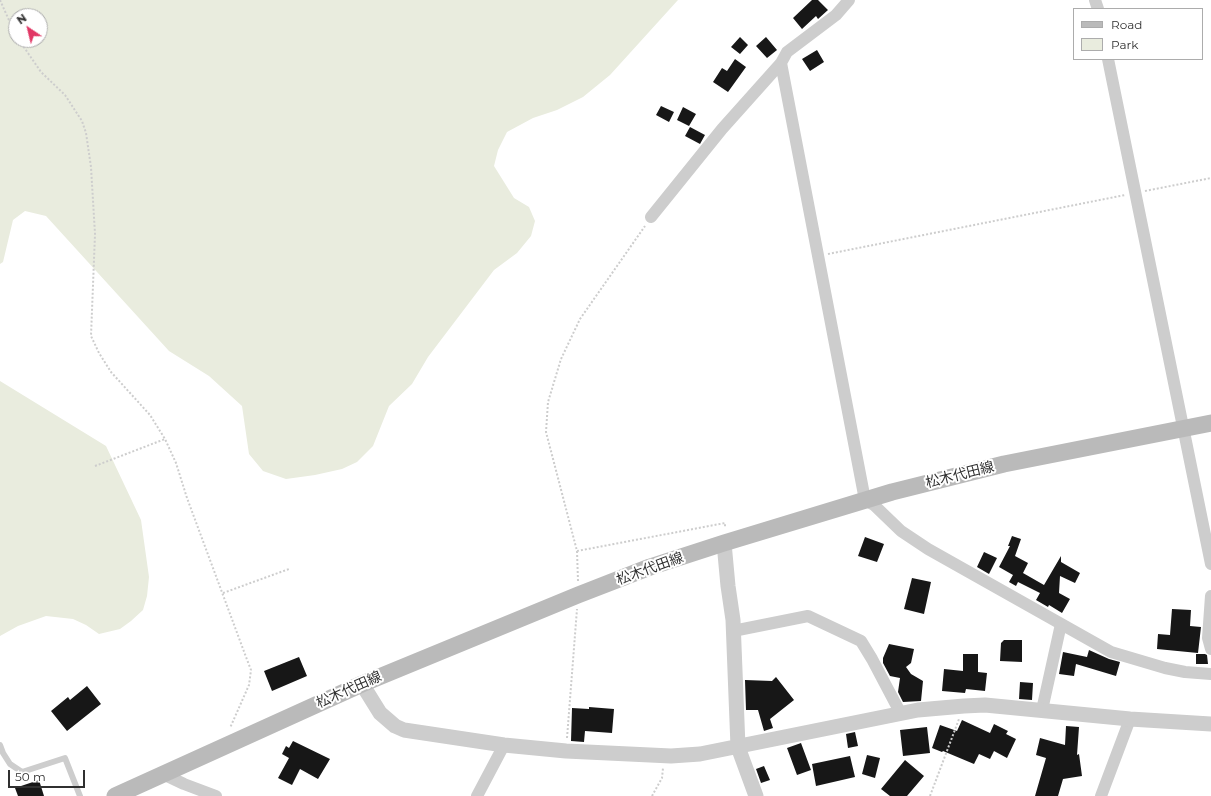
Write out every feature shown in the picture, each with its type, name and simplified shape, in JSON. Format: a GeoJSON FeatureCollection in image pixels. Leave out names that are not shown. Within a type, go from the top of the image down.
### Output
{"type":"FeatureCollection","features":[{"type":"Feature","properties":{"kind":"main road","name":"松木代田線"},"geometry":{"type":"LineString","coordinates":[[116,796],[362,684],[650,567],[892,492],[1004,464],[1211,423]]}},
{"type":"Feature","properties":{"kind":"street"},"geometry":{"type":"LineString","coordinates":[[651,217],[722,129],[781,63],[787,52],[836,16],[849,0]]}},
{"type":"Feature","properties":{"kind":"street"},"geometry":{"type":"LineString","coordinates":[[1108,60],[1211,564]]}},
{"type":"Feature","properties":{"kind":"street"},"geometry":{"type":"LineString","coordinates":[[781,63],[865,500],[874,505],[901,531],[928,549],[1111,652],[1164,668],[1185,672],[1211,674]]}},
{"type":"Feature","properties":{"kind":"street"},"geometry":{"type":"LineString","coordinates":[[724,543],[733,631],[738,747],[756,796]]}},
{"type":"Feature","properties":{"kind":"street"},"geometry":{"type":"LineString","coordinates":[[1211,596],[1208,638],[1211,649]]}},
{"type":"Feature","properties":{"kind":"street"},"geometry":{"type":"LineString","coordinates":[[733,631],[808,616],[861,641],[901,714]]}},
{"type":"Feature","properties":{"kind":"street"},"geometry":{"type":"LineString","coordinates":[[1042,710],[1061,624]]}},
{"type":"Feature","properties":{"kind":"street"},"geometry":{"type":"LineString","coordinates":[[362,684],[380,713],[395,726],[404,730],[504,745],[566,752],[663,756],[700,754],[918,710],[985,705],[1130,719],[1211,724]]}},
{"type":"Feature","properties":{"kind":"street"},"geometry":{"type":"LineString","coordinates":[[1101,796],[1130,719]]}},
{"type":"Feature","properties":{"kind":"street"},"geometry":{"type":"LineString","coordinates":[[476,796],[504,745]]}},
{"type":"Feature","properties":{"kind":"street"},"geometry":{"type":"LineString","coordinates":[[163,774],[216,796]]}},
{"type":"Feature","properties":{"kind":"lane"},"geometry":{"type":"LineString","coordinates":[[0,744],[3,753],[10,764],[22,772],[66,758],[80,796]]}},
{"type":"Feature","properties":{"kind":"path"},"geometry":{"type":"LineString","coordinates":[[0,0],[8,18]]}},
{"type":"Feature","properties":{"kind":"path"},"geometry":{"type":"LineString","coordinates":[[24,48],[41,72],[64,95],[82,120],[86,133],[91,167],[95,234],[91,336],[99,353],[111,372],[150,415],[165,439],[176,463],[187,498],[251,670],[249,684],[230,730]]}},
{"type":"Feature","properties":{"kind":"path"},"geometry":{"type":"LineString","coordinates":[[818,256],[1211,178]]}},
{"type":"Feature","properties":{"kind":"path"},"geometry":{"type":"LineString","coordinates":[[566,752],[578,595],[577,551],[546,432],[548,402],[561,359],[580,319],[651,217]]}},
{"type":"Feature","properties":{"kind":"path"},"geometry":{"type":"LineString","coordinates":[[95,466],[165,439]]}},
{"type":"Feature","properties":{"kind":"path"},"geometry":{"type":"LineString","coordinates":[[577,551],[725,522]]}},
{"type":"Feature","properties":{"kind":"path"},"geometry":{"type":"LineString","coordinates":[[223,593],[290,569]]}},
{"type":"Feature","properties":{"kind":"path"},"geometry":{"type":"LineString","coordinates":[[930,796],[964,706]]}},
{"type":"Feature","properties":{"kind":"path"},"geometry":{"type":"LineString","coordinates":[[652,796],[662,778],[663,756]]}},
{"type":"Feature","properties":{"kind":"green space"},"geometry":{"type":"Polygon","coordinates":[[[0,0],[678,0],[610,75],[583,97],[557,110],[533,118],[507,132],[498,150],[494,166],[514,198],[529,207],[535,221],[531,236],[517,253],[494,270],[428,357],[412,384],[389,406],[373,446],[357,462],[342,469],[286,479],[263,471],[249,454],[242,406],[209,376],[169,351],[46,216],[25,211],[13,220],[3,262],[0,264],[0,0]]]}},
{"type":"Feature","properties":{"kind":"green space"},"geometry":{"type":"Polygon","coordinates":[[[0,381],[106,446],[141,520],[149,577],[147,596],[143,610],[120,629],[99,634],[86,625],[73,619],[46,616],[18,626],[0,636],[0,381]]]}},
{"type":"Feature","properties":{"kind":"building"},"geometry":{"type":"Polygon","coordinates":[[[812,0],[818,0],[828,10],[818,19],[816,16],[802,29],[793,18],[812,0]]]}},
{"type":"Feature","properties":{"kind":"building"},"geometry":{"type":"Polygon","coordinates":[[[740,37],[748,45],[740,54],[731,47],[740,37]]]}},
{"type":"Feature","properties":{"kind":"building"},"geometry":{"type":"Polygon","coordinates":[[[766,37],[777,50],[767,58],[756,46],[766,37]]]}},
{"type":"Feature","properties":{"kind":"building"},"geometry":{"type":"Polygon","coordinates":[[[817,50],[824,62],[810,71],[802,59],[817,50]]]}},
{"type":"Feature","properties":{"kind":"building"},"geometry":{"type":"Polygon","coordinates":[[[735,59],[746,67],[728,92],[713,82],[722,68],[727,71],[735,59]]]}},
{"type":"Feature","properties":{"kind":"building"},"geometry":{"type":"Polygon","coordinates":[[[661,106],[674,112],[669,122],[656,115],[661,106]]]}},
{"type":"Feature","properties":{"kind":"building"},"geometry":{"type":"Polygon","coordinates":[[[683,107],[696,114],[689,126],[677,120],[683,107]]]}},
{"type":"Feature","properties":{"kind":"building"},"geometry":{"type":"Polygon","coordinates":[[[690,127],[705,135],[700,144],[685,136],[690,127]]]}},
{"type":"Feature","properties":{"kind":"building"},"geometry":{"type":"Polygon","coordinates":[[[1012,536],[1021,539],[1015,556],[1028,563],[1023,573],[1044,585],[1061,556],[1061,562],[1080,573],[1075,583],[1060,576],[1059,593],[1070,599],[1062,613],[1049,605],[1048,607],[1036,600],[1040,593],[1018,582],[1016,586],[1009,582],[1013,575],[999,567],[1010,546],[1008,546],[1012,536]]]}},
{"type":"Feature","properties":{"kind":"building"},"geometry":{"type":"Polygon","coordinates":[[[865,537],[884,544],[877,562],[858,556],[865,537]]]}},
{"type":"Feature","properties":{"kind":"building"},"geometry":{"type":"Polygon","coordinates":[[[984,552],[997,558],[989,574],[977,567],[984,552]]]}},
{"type":"Feature","properties":{"kind":"building"},"geometry":{"type":"Polygon","coordinates":[[[912,578],[931,582],[924,614],[904,609],[912,578]]]}},
{"type":"Feature","properties":{"kind":"building"},"geometry":{"type":"Polygon","coordinates":[[[1172,609],[1191,610],[1190,626],[1201,627],[1198,653],[1157,649],[1158,634],[1170,635],[1172,609]]]}},
{"type":"Feature","properties":{"kind":"building"},"geometry":{"type":"Polygon","coordinates":[[[1004,640],[1022,640],[1022,662],[1000,661],[1001,643],[1004,640]]]}},
{"type":"Feature","properties":{"kind":"building"},"geometry":{"type":"Polygon","coordinates":[[[889,644],[914,649],[911,663],[906,667],[911,674],[923,681],[921,701],[903,702],[898,692],[900,678],[890,676],[883,663],[883,658],[889,644]]]}},
{"type":"Feature","properties":{"kind":"building"},"geometry":{"type":"Polygon","coordinates":[[[1089,650],[1120,662],[1116,676],[1076,664],[1074,676],[1059,674],[1063,652],[1087,657],[1089,650]]]}},
{"type":"Feature","properties":{"kind":"building"},"geometry":{"type":"Polygon","coordinates":[[[963,654],[978,654],[978,672],[987,673],[985,691],[966,689],[965,693],[942,691],[944,669],[963,671],[963,654]]]}},
{"type":"Feature","properties":{"kind":"building"},"geometry":{"type":"Polygon","coordinates":[[[1196,654],[1207,655],[1208,664],[1196,664],[1196,654]]]}},
{"type":"Feature","properties":{"kind":"building"},"geometry":{"type":"Polygon","coordinates":[[[299,657],[307,676],[272,691],[264,671],[299,657]]]}},
{"type":"Feature","properties":{"kind":"building"},"geometry":{"type":"Polygon","coordinates":[[[776,677],[794,700],[770,719],[773,728],[764,731],[758,710],[746,710],[745,680],[772,681],[776,677]]]}},
{"type":"Feature","properties":{"kind":"building"},"geometry":{"type":"Polygon","coordinates":[[[1020,682],[1033,683],[1032,700],[1019,699],[1020,682]]]}},
{"type":"Feature","properties":{"kind":"building"},"geometry":{"type":"Polygon","coordinates":[[[87,686],[101,704],[67,731],[51,711],[68,697],[70,700],[87,686]]]}},
{"type":"Feature","properties":{"kind":"building"},"geometry":{"type":"Polygon","coordinates":[[[589,707],[614,709],[612,733],[585,731],[584,742],[571,741],[572,708],[589,709],[589,707]]]}},
{"type":"Feature","properties":{"kind":"building"},"geometry":{"type":"Polygon","coordinates":[[[962,720],[990,733],[994,724],[1008,731],[1006,734],[1016,739],[1007,758],[994,751],[990,759],[979,754],[974,764],[932,748],[940,725],[957,731],[962,720]]]}},
{"type":"Feature","properties":{"kind":"building"},"geometry":{"type":"Polygon","coordinates":[[[1066,726],[1079,727],[1077,755],[1079,754],[1082,776],[1063,779],[1058,796],[1035,796],[1046,758],[1036,755],[1040,738],[1065,745],[1066,726]]]}},
{"type":"Feature","properties":{"kind":"building"},"geometry":{"type":"Polygon","coordinates":[[[927,727],[930,753],[903,756],[900,730],[927,727]]]}},
{"type":"Feature","properties":{"kind":"building"},"geometry":{"type":"Polygon","coordinates":[[[855,732],[858,746],[848,748],[846,734],[855,732]]]}},
{"type":"Feature","properties":{"kind":"building"},"geometry":{"type":"Polygon","coordinates":[[[293,741],[330,759],[318,779],[300,769],[292,785],[278,778],[289,758],[282,754],[286,746],[289,748],[293,741]]]}},
{"type":"Feature","properties":{"kind":"building"},"geometry":{"type":"Polygon","coordinates":[[[801,743],[811,770],[797,775],[787,748],[801,743]]]}},
{"type":"Feature","properties":{"kind":"building"},"geometry":{"type":"Polygon","coordinates":[[[867,755],[880,758],[875,778],[862,774],[867,755]]]}},
{"type":"Feature","properties":{"kind":"building"},"geometry":{"type":"Polygon","coordinates":[[[850,756],[855,777],[816,786],[812,764],[850,756]]]}},
{"type":"Feature","properties":{"kind":"building"},"geometry":{"type":"Polygon","coordinates":[[[905,760],[924,776],[907,796],[890,796],[881,789],[905,760]]]}},
{"type":"Feature","properties":{"kind":"building"},"geometry":{"type":"Polygon","coordinates":[[[764,766],[770,780],[761,783],[756,769],[764,766]]]}},
{"type":"Feature","properties":{"kind":"building"},"geometry":{"type":"Polygon","coordinates":[[[39,780],[44,796],[18,796],[15,788],[39,780]]]}}]}
